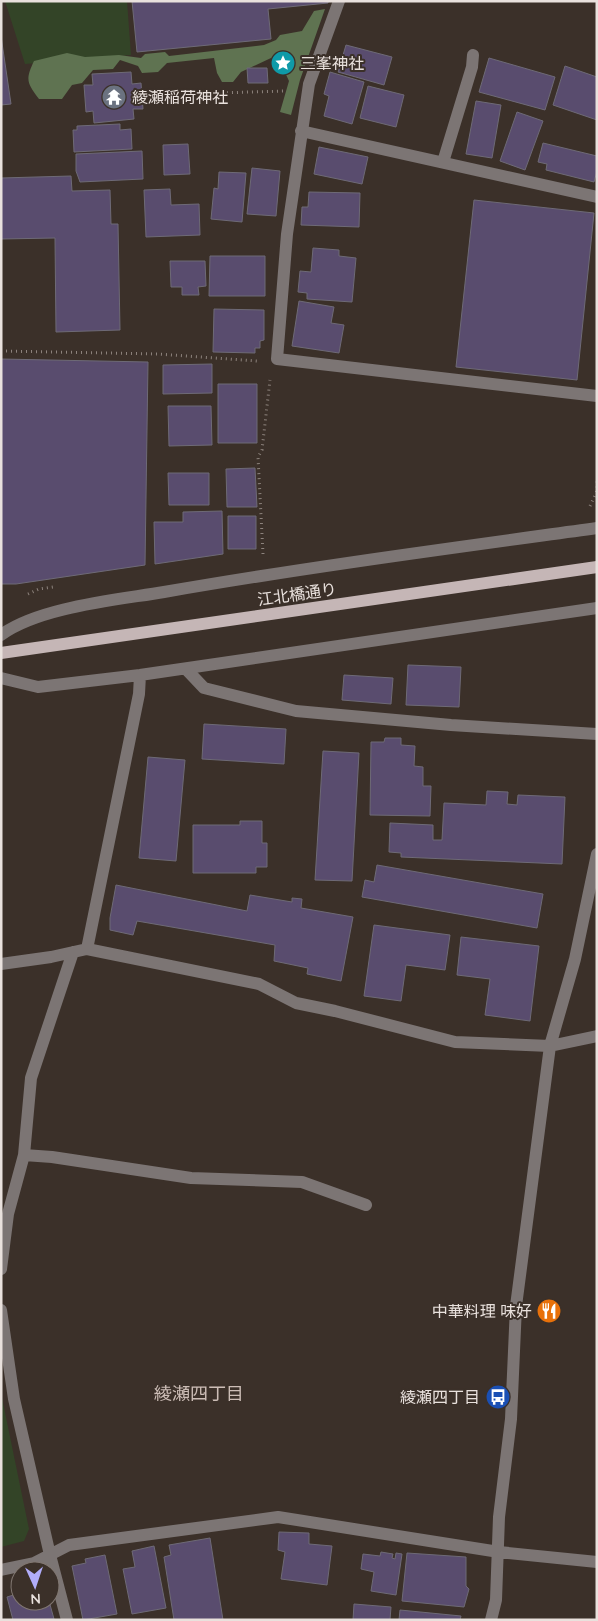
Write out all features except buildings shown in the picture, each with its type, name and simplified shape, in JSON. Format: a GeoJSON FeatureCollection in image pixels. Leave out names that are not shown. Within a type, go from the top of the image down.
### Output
{"type":"FeatureCollection","features":[{"type":"Feature","properties":{"kind":"main road","name":"江北橋通り"},"geometry":{"type":"LineString","coordinates":[[1,653],[597,567]]}},
{"type":"Feature","properties":{"kind":"street"},"geometry":{"type":"LineString","coordinates":[[339,1],[308,90],[287,234],[274,360],[597,396]]}},
{"type":"Feature","properties":{"kind":"street"},"geometry":{"type":"LineString","coordinates":[[443,162],[472,67],[473,54]]}},
{"type":"Feature","properties":{"kind":"street"},"geometry":{"type":"LineString","coordinates":[[301,132],[597,197]]}},
{"type":"Feature","properties":{"kind":"street"},"geometry":{"type":"LineString","coordinates":[[1,635],[12,627],[63,610],[268,574],[597,528]]}},
{"type":"Feature","properties":{"kind":"street"},"geometry":{"type":"LineString","coordinates":[[1,678],[38,686],[140,676],[597,608]]}},
{"type":"Feature","properties":{"kind":"street"},"geometry":{"type":"LineString","coordinates":[[186,669],[204,688],[296,711],[451,725],[597,734]]}},
{"type":"Feature","properties":{"kind":"street"},"geometry":{"type":"LineString","coordinates":[[87,949],[137,703],[140,676]]}},
{"type":"Feature","properties":{"kind":"street"},"geometry":{"type":"LineString","coordinates":[[491,1620],[496,1600],[499,1517],[511,1419],[516,1306],[550,1046],[575,959],[597,854]]}},
{"type":"Feature","properties":{"kind":"street"},"geometry":{"type":"LineString","coordinates":[[1,964],[51,957],[87,949],[259,984],[296,1003],[335,1011],[455,1042],[550,1046],[597,1036]]}},
{"type":"Feature","properties":{"kind":"street"},"geometry":{"type":"LineString","coordinates":[[1,1269],[8,1214],[24,1155],[31,1078],[74,952]]}},
{"type":"Feature","properties":{"kind":"street"},"geometry":{"type":"LineString","coordinates":[[24,1155],[52,1157],[191,1178],[302,1182],[366,1205]]}},
{"type":"Feature","properties":{"kind":"street"},"geometry":{"type":"LineString","coordinates":[[1,1310],[14,1399],[67,1620]]}},
{"type":"Feature","properties":{"kind":"street"},"geometry":{"type":"LineString","coordinates":[[1,1570],[34,1563],[69,1545],[278,1517],[499,1552],[597,1562]]}},
{"type":"Feature","properties":{"kind":"path"},"geometry":{"type":"LineString","coordinates":[[147,96],[308,90]]}},
{"type":"Feature","properties":{"kind":"path"},"geometry":{"type":"LineString","coordinates":[[1,351],[158,354],[274,360],[262,450],[258,456],[263,558]]}},
{"type":"Feature","properties":{"kind":"green space"},"geometry":{"type":"Polygon","coordinates":[[[5,1],[127,1],[131,55],[25,64],[5,1]]]}},
{"type":"Feature","properties":{"kind":"green space"},"geometry":{"type":"Polygon","coordinates":[[[325,9],[300,80],[291,115],[280,112],[289,81],[280,62],[271,58],[241,72],[233,82],[222,82],[217,73],[214,58],[167,63],[158,72],[142,73],[138,66],[120,60],[113,69],[93,70],[82,83],[72,85],[62,99],[39,99],[30,85],[28,77],[34,61],[67,53],[85,57],[119,55],[141,58],[145,54],[165,52],[169,56],[264,45],[276,40],[280,35],[302,31],[314,11],[325,9]]]}},
{"type":"Feature","properties":{"kind":"green space"},"geometry":{"type":"Polygon","coordinates":[[[1,1393],[29,1529],[24,1541],[1,1547],[1,1393]]]}},
{"type":"Feature","properties":{"kind":"place","name":"三峯神社"},"geometry":{"type":"Point","coordinates":[283,63]}},
{"type":"Feature","properties":{"kind":"place","name":"綾瀬稲荷神社"},"geometry":{"type":"Point","coordinates":[114,97]}},
{"type":"Feature","properties":{"kind":"place","name":"中華料理 味好"},"geometry":{"type":"Point","coordinates":[549,1311]}},
{"type":"Feature","properties":{"kind":"place","name":"綾瀬四丁目"},"geometry":{"type":"Point","coordinates":[498,1397]}},
{"type":"Feature","properties":{"kind":"district","name":"綾瀬四丁目"},"geometry":{"type":"Point","coordinates":[199,1394]}}]}
